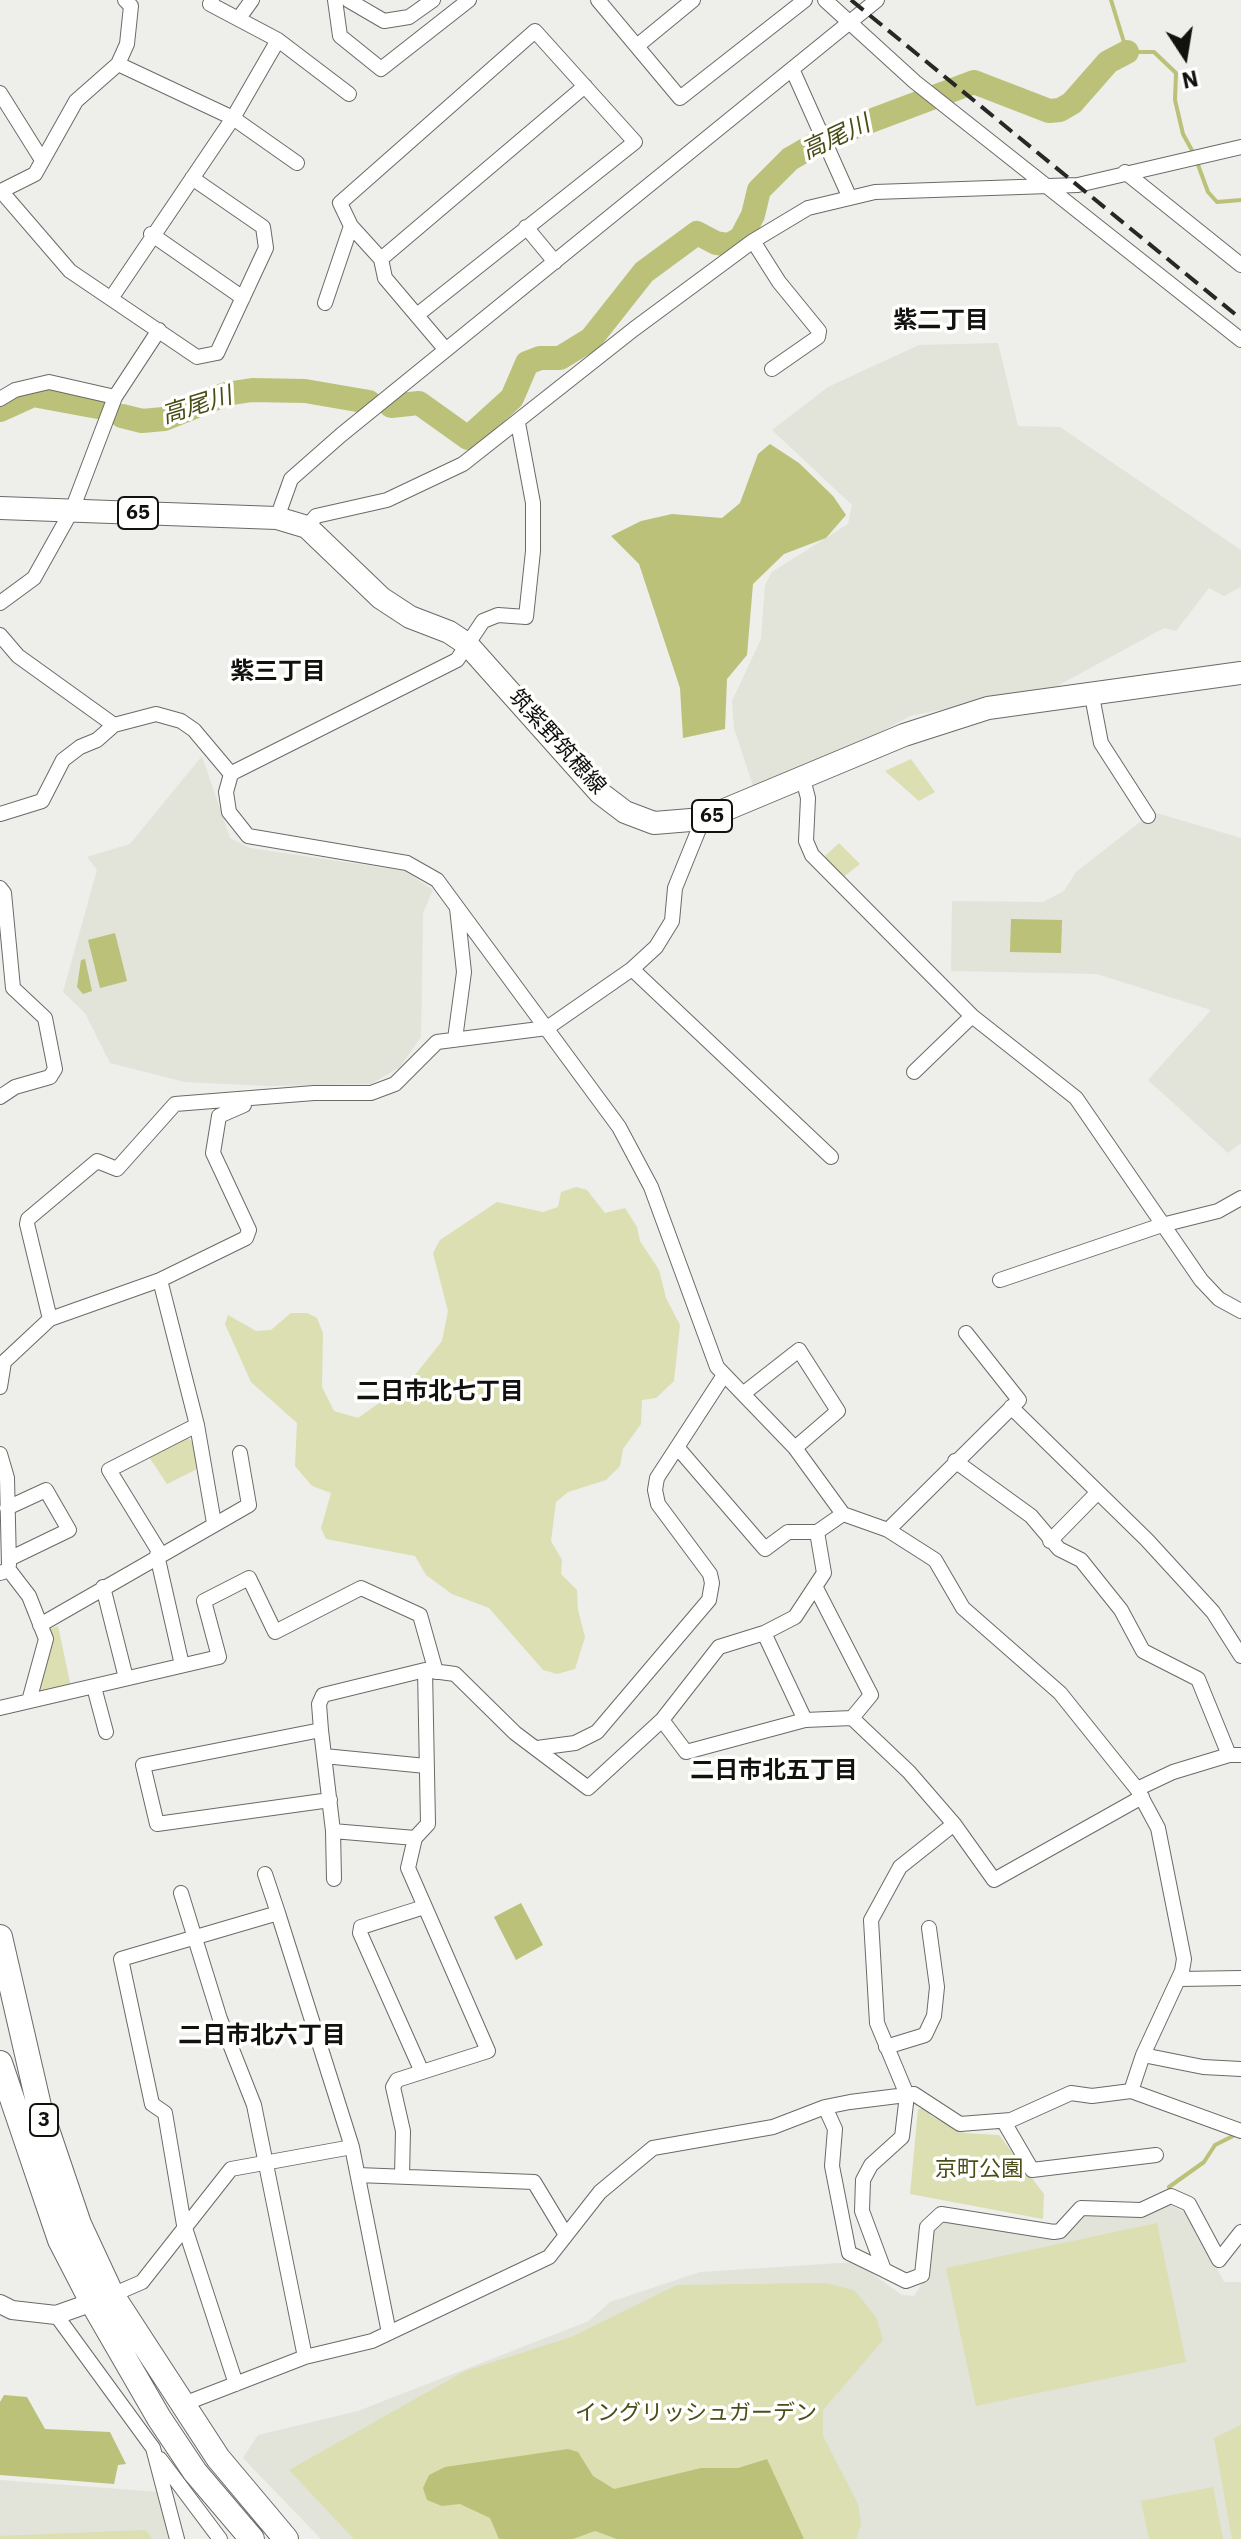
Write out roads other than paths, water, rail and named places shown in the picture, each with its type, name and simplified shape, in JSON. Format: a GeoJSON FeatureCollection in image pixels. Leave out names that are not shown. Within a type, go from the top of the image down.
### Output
{"type":"FeatureCollection","features":[{"type":"Feature","properties":{"kind":"highway","name":"3"},"geometry":{"type":"LineString","coordinates":[[0,1937],[39,2106],[102,2298],[159,2418],[195,2472],[252,2539]]}},
{"type":"Feature","properties":{"kind":"highway","name":"3"},"geometry":{"type":"LineString","coordinates":[[0,2063],[60,2240],[218,2458],[286,2539]]}},
{"type":"Feature","properties":{"kind":"main road","name":"筑紫野筑穂線"},"geometry":{"type":"LineString","coordinates":[[0,508],[277,518],[307,527],[381,598],[410,617],[449,632],[467,644],[600,793],[625,812],[654,823],[703,819],[904,735],[975,712],[1091,691],[1241,673]]}},
{"type":"Feature","properties":{"kind":"street"},"geometry":{"type":"LineString","coordinates":[[125,0],[131,6],[127,44],[118,64],[76,101],[35,174],[1,191],[70,271],[197,357],[217,353],[266,248],[263,227],[192,178]]}},
{"type":"Feature","properties":{"kind":"street"},"geometry":{"type":"LineString","coordinates":[[212,0],[210,4],[278,40],[349,94]]}},
{"type":"Feature","properties":{"kind":"street"},"geometry":{"type":"LineString","coordinates":[[239,18],[252,0]]}},
{"type":"Feature","properties":{"kind":"street"},"geometry":{"type":"LineString","coordinates":[[335,0],[340,36],[381,69],[469,0]]}},
{"type":"Feature","properties":{"kind":"street"},"geometry":{"type":"LineString","coordinates":[[348,0],[384,21],[409,17],[433,0]]}},
{"type":"Feature","properties":{"kind":"street"},"geometry":{"type":"LineString","coordinates":[[598,0],[680,98],[805,0]]}},
{"type":"Feature","properties":{"kind":"street"},"geometry":{"type":"LineString","coordinates":[[637,46],[693,0]]}},
{"type":"Feature","properties":{"kind":"street"},"geometry":{"type":"LineString","coordinates":[[825,0],[915,82],[1241,340]]}},
{"type":"Feature","properties":{"kind":"street"},"geometry":{"type":"LineString","coordinates":[[277,518],[283,493],[296,474],[877,0]]}},
{"type":"Feature","properties":{"kind":"street"},"geometry":{"type":"LineString","coordinates":[[417,315],[635,142],[535,31],[346,194],[340,203],[351,226],[381,259],[385,278],[446,350]]}},
{"type":"Feature","properties":{"kind":"street"},"geometry":{"type":"LineString","coordinates":[[112,297],[151,234],[233,118],[278,40]]}},
{"type":"Feature","properties":{"kind":"street"},"geometry":{"type":"LineString","coordinates":[[118,64],[233,118],[297,163]]}},
{"type":"Feature","properties":{"kind":"street"},"geometry":{"type":"LineString","coordinates":[[793,71],[849,196]]}},
{"type":"Feature","properties":{"kind":"street"},"geometry":{"type":"LineString","coordinates":[[381,259],[585,86]]}},
{"type":"Feature","properties":{"kind":"street"},"geometry":{"type":"LineString","coordinates":[[0,93],[42,160]]}},
{"type":"Feature","properties":{"kind":"street"},"geometry":{"type":"LineString","coordinates":[[307,527],[316,516],[387,500],[463,464],[634,329],[753,241],[808,208],[849,196],[1078,185],[1241,147]]}},
{"type":"Feature","properties":{"kind":"street"},"geometry":{"type":"LineString","coordinates":[[1125,172],[1241,265]]}},
{"type":"Feature","properties":{"kind":"street"},"geometry":{"type":"LineString","coordinates":[[325,303],[351,226]]}},
{"type":"Feature","properties":{"kind":"street"},"geometry":{"type":"LineString","coordinates":[[526,227],[555,262]]}},
{"type":"Feature","properties":{"kind":"street"},"geometry":{"type":"LineString","coordinates":[[151,234],[243,298]]}},
{"type":"Feature","properties":{"kind":"street"},"geometry":{"type":"LineString","coordinates":[[753,241],[779,282],[819,331],[818,337],[772,369]]}},
{"type":"Feature","properties":{"kind":"street"},"geometry":{"type":"LineString","coordinates":[[0,603],[34,578],[72,510],[115,397],[159,330]]}},
{"type":"Feature","properties":{"kind":"street"},"geometry":{"type":"LineString","coordinates":[[0,399],[15,390],[49,382],[115,397]]}},
{"type":"Feature","properties":{"kind":"street"},"geometry":{"type":"LineString","coordinates":[[518,423],[533,503],[533,551],[526,617],[498,615],[483,621],[457,660],[231,774],[226,792],[229,812],[248,836],[407,863],[437,880],[619,1127],[651,1187],[711,1357],[724,1375],[795,1448],[843,1514],[888,1530],[935,1560],[963,1608],[1060,1693],[1139,1793],[1158,1828],[1184,1959],[1179,1979],[1143,2055],[1131,2091]]}},
{"type":"Feature","properties":{"kind":"street"},"geometry":{"type":"LineString","coordinates":[[0,635],[18,656],[114,725]]}},
{"type":"Feature","properties":{"kind":"street"},"geometry":{"type":"LineString","coordinates":[[1091,691],[1101,743],[1148,816]]}},
{"type":"Feature","properties":{"kind":"street"},"geometry":{"type":"LineString","coordinates":[[0,814],[42,801],[63,760],[114,725],[156,714],[181,721],[231,774]]}},
{"type":"Feature","properties":{"kind":"street"},"geometry":{"type":"LineString","coordinates":[[803,779],[808,798],[806,841],[812,855],[972,1016],[1081,1103],[1162,1225],[1212,1293],[1241,1311]]}},
{"type":"Feature","properties":{"kind":"street"},"geometry":{"type":"LineString","coordinates":[[50,1319],[28,1219],[97,1161],[117,1169],[175,1104],[385,1089],[395,1084],[432,1046],[455,1039],[547,1028],[653,951],[672,921],[675,888],[703,819]]}},
{"type":"Feature","properties":{"kind":"street"},"geometry":{"type":"LineString","coordinates":[[0,888],[4,893],[13,988],[45,1018],[55,1069],[50,1077],[15,1087],[0,1097]]}},
{"type":"Feature","properties":{"kind":"street"},"geometry":{"type":"LineString","coordinates":[[455,1039],[464,972],[456,906]]}},
{"type":"Feature","properties":{"kind":"street"},"geometry":{"type":"LineString","coordinates":[[632,969],[831,1157]]}},
{"type":"Feature","properties":{"kind":"street"},"geometry":{"type":"LineString","coordinates":[[914,1072],[972,1016]]}},
{"type":"Feature","properties":{"kind":"street"},"geometry":{"type":"LineString","coordinates":[[0,1387],[4,1362],[50,1319],[160,1280],[246,1238],[249,1230],[213,1153],[219,1116],[260,1100]]}},
{"type":"Feature","properties":{"kind":"street"},"geometry":{"type":"LineString","coordinates":[[1000,1280],[1162,1225],[1218,1211],[1241,1198]]}},
{"type":"Feature","properties":{"kind":"street"},"geometry":{"type":"LineString","coordinates":[[160,1280],[197,1425],[214,1523]]}},
{"type":"Feature","properties":{"kind":"street"},"geometry":{"type":"LineString","coordinates":[[888,1530],[1019,1400],[966,1333]]}},
{"type":"Feature","properties":{"kind":"street"},"geometry":{"type":"LineString","coordinates":[[744,1393],[799,1350],[838,1411],[795,1448]]}},
{"type":"Feature","properties":{"kind":"street"},"geometry":{"type":"LineString","coordinates":[[537,1748],[575,1743],[597,1732],[709,1600],[710,1574],[655,1495],[657,1478],[724,1375]]}},
{"type":"Feature","properties":{"kind":"street"},"geometry":{"type":"LineString","coordinates":[[1011,1407],[1213,1612],[1241,1656]]}},
{"type":"Feature","properties":{"kind":"street"},"geometry":{"type":"LineString","coordinates":[[182,1665],[158,1554],[109,1470],[197,1425]]}},
{"type":"Feature","properties":{"kind":"street"},"geometry":{"type":"LineString","coordinates":[[677,1447],[765,1549],[788,1532],[817,1532],[843,1514]]}},
{"type":"Feature","properties":{"kind":"street"},"geometry":{"type":"LineString","coordinates":[[40,1625],[158,1554],[249,1505],[240,1453]]}},
{"type":"Feature","properties":{"kind":"street"},"geometry":{"type":"LineString","coordinates":[[0,1454],[7,1478],[6,1567],[29,1596],[46,1644],[29,1701]]}},
{"type":"Feature","properties":{"kind":"street"},"geometry":{"type":"LineString","coordinates":[[662,1720],[686,1752],[805,1720],[852,1718],[909,1772],[954,1824],[994,1880],[1173,1772],[1235,1755],[1198,1679],[1143,1651],[1121,1610],[1081,1560],[1050,1541],[1031,1516],[955,1461]]}},
{"type":"Feature","properties":{"kind":"street"},"geometry":{"type":"LineString","coordinates":[[6,1567],[69,1530],[46,1490],[7,1508]]}},
{"type":"Feature","properties":{"kind":"street"},"geometry":{"type":"LineString","coordinates":[[1050,1541],[1098,1492]]}},
{"type":"Feature","properties":{"kind":"street"},"geometry":{"type":"LineString","coordinates":[[334,1879],[333,1831],[319,1704],[323,1695],[430,1671],[455,1674],[537,1748],[588,1788],[662,1720],[719,1647],[790,1622],[816,1588],[825,1567],[817,1532]]}},
{"type":"Feature","properties":{"kind":"street"},"geometry":{"type":"LineString","coordinates":[[0,1708],[219,1657],[204,1601],[249,1578],[275,1632],[361,1588],[420,1615],[430,1671],[426,1766],[428,1824],[415,1838],[408,1868],[488,2051],[397,2080],[393,2087],[403,2131],[402,2176]]}},
{"type":"Feature","properties":{"kind":"street"},"geometry":{"type":"LineString","coordinates":[[103,1587],[126,1678]]}},
{"type":"Feature","properties":{"kind":"street"},"geometry":{"type":"LineString","coordinates":[[816,1588],[871,1695],[852,1718]]}},
{"type":"Feature","properties":{"kind":"street"},"geometry":{"type":"LineString","coordinates":[[764,1633],[805,1720]]}},
{"type":"Feature","properties":{"kind":"street"},"geometry":{"type":"LineString","coordinates":[[94,1687],[106,1732]]}},
{"type":"Feature","properties":{"kind":"street"},"geometry":{"type":"LineString","coordinates":[[321,1730],[143,1765],[157,1824],[330,1800]]}},
{"type":"Feature","properties":{"kind":"street"},"geometry":{"type":"LineString","coordinates":[[324,1756],[426,1766]]}},
{"type":"Feature","properties":{"kind":"street"},"geometry":{"type":"LineString","coordinates":[[884,2270],[862,2211],[863,2180],[871,2165],[902,2137],[907,2095],[886,2047],[875,2009],[871,1920],[900,1867],[954,1824]]}},
{"type":"Feature","properties":{"kind":"street"},"geometry":{"type":"LineString","coordinates":[[333,1831],[415,1838]]}},
{"type":"Feature","properties":{"kind":"street"},"geometry":{"type":"LineString","coordinates":[[265,1874],[352,2147],[389,2333]]}},
{"type":"Feature","properties":{"kind":"street"},"geometry":{"type":"LineString","coordinates":[[181,1893],[220,2019],[254,2105],[268,2160],[305,2357]]}},
{"type":"Feature","properties":{"kind":"street"},"geometry":{"type":"LineString","coordinates":[[422,2072],[360,1933],[361,1927],[424,1907]]}},
{"type":"Feature","properties":{"kind":"street"},"geometry":{"type":"LineString","coordinates":[[236,2384],[184,2225],[165,2113],[152,2104],[121,1959],[278,1913]]}},
{"type":"Feature","properties":{"kind":"street"},"geometry":{"type":"LineString","coordinates":[[886,2047],[925,2035],[934,2016],[937,1987],[929,1928]]}},
{"type":"Feature","properties":{"kind":"street"},"geometry":{"type":"LineString","coordinates":[[1179,1979],[1241,1978]]}},
{"type":"Feature","properties":{"kind":"street"},"geometry":{"type":"LineString","coordinates":[[1143,2055],[1203,2067],[1241,2069]]}},
{"type":"Feature","properties":{"kind":"street"},"geometry":{"type":"LineString","coordinates":[[181,2405],[305,2357],[372,2341],[549,2257],[600,2192],[653,2148],[773,2127],[825,2107],[914,2094],[960,2124],[1004,2122],[1071,2093],[1092,2096],[1131,2091],[1241,2131]]}},
{"type":"Feature","properties":{"kind":"street"},"geometry":{"type":"LineString","coordinates":[[825,2107],[835,2129],[832,2166],[849,2253],[906,2281],[922,2275],[927,2227],[941,2214],[1054,2232],[1060,2231],[1081,2208],[1141,2210],[1171,2196],[1189,2204],[1219,2260],[1241,2232]]}},
{"type":"Feature","properties":{"kind":"street"},"geometry":{"type":"LineString","coordinates":[[1004,2122],[1032,2170],[1156,2155]]}},
{"type":"Feature","properties":{"kind":"street"},"geometry":{"type":"LineString","coordinates":[[2,2310],[56,2315],[142,2282],[231,2169],[352,2147]]}},
{"type":"Feature","properties":{"kind":"street"},"geometry":{"type":"LineString","coordinates":[[358,2175],[534,2182],[566,2235]]}},
{"type":"Feature","properties":{"kind":"street"},"geometry":{"type":"LineString","coordinates":[[56,2315],[220,2539]]}},
{"type":"Feature","properties":{"kind":"street"},"geometry":{"type":"LineString","coordinates":[[153,2448],[177,2539]]}},
{"type":"Feature","properties":{"kind":"waterway","name":"高尾川"},"geometry":{"type":"LineString","coordinates":[[1111,0],[1127,52],[1154,52],[1176,73],[1175,100],[1183,134],[1194,154]]}},
{"type":"Feature","properties":{"kind":"waterway","name":"高尾川"},"geometry":{"type":"LineString","coordinates":[[391,406],[419,403],[468,438],[512,398],[527,363],[540,358],[560,358],[591,339],[644,272],[697,233],[716,243],[729,245],[741,238],[753,215],[759,190],[790,159],[828,137],[974,82],[1049,111],[1060,110],[1072,103],[1108,62],[1127,52]]}},
{"type":"Feature","properties":{"kind":"waterway","name":"高尾川"},"geometry":{"type":"LineString","coordinates":[[1197,162],[1208,192],[1217,202],[1241,200]]}},
{"type":"Feature","properties":{"kind":"waterway","name":"高尾川"},"geometry":{"type":"LineString","coordinates":[[122,416],[142,421],[164,419],[226,394],[252,390],[305,391],[369,402]]}},
{"type":"Feature","properties":{"kind":"waterway","name":"高尾川"},"geometry":{"type":"LineString","coordinates":[[0,410],[33,395],[98,407]]}},
{"type":"Feature","properties":{"kind":"waterway"},"geometry":{"type":"LineString","coordinates":[[1169,2187],[1204,2162],[1215,2145],[1233,2136]]}},
{"type":"Feature","properties":{"kind":"railway"},"geometry":{"type":"LineString","coordinates":[[851,0],[1241,319]]}},
{"type":"Feature","properties":{"kind":"district","name":"紫二丁目"},"geometry":{"type":"Point","coordinates":[941,321]}},
{"type":"Feature","properties":{"kind":"district","name":"紫三丁目"},"geometry":{"type":"Point","coordinates":[278,672]}},
{"type":"Feature","properties":{"kind":"district","name":"二日市北七丁目"},"geometry":{"type":"Point","coordinates":[440,1392]}},
{"type":"Feature","properties":{"kind":"district","name":"二日市北五丁目"},"geometry":{"type":"Point","coordinates":[774,1771]}},
{"type":"Feature","properties":{"kind":"district","name":"二日市北六丁目"},"geometry":{"type":"Point","coordinates":[262,2036]}},
{"type":"Feature","properties":{"kind":"park label","name":"京町公園"},"geometry":{"type":"Point","coordinates":[979,2170]}},
{"type":"Feature","properties":{"kind":"park label","name":"イングリッシュガーデン"},"geometry":{"type":"Point","coordinates":[696,2414]}}]}
